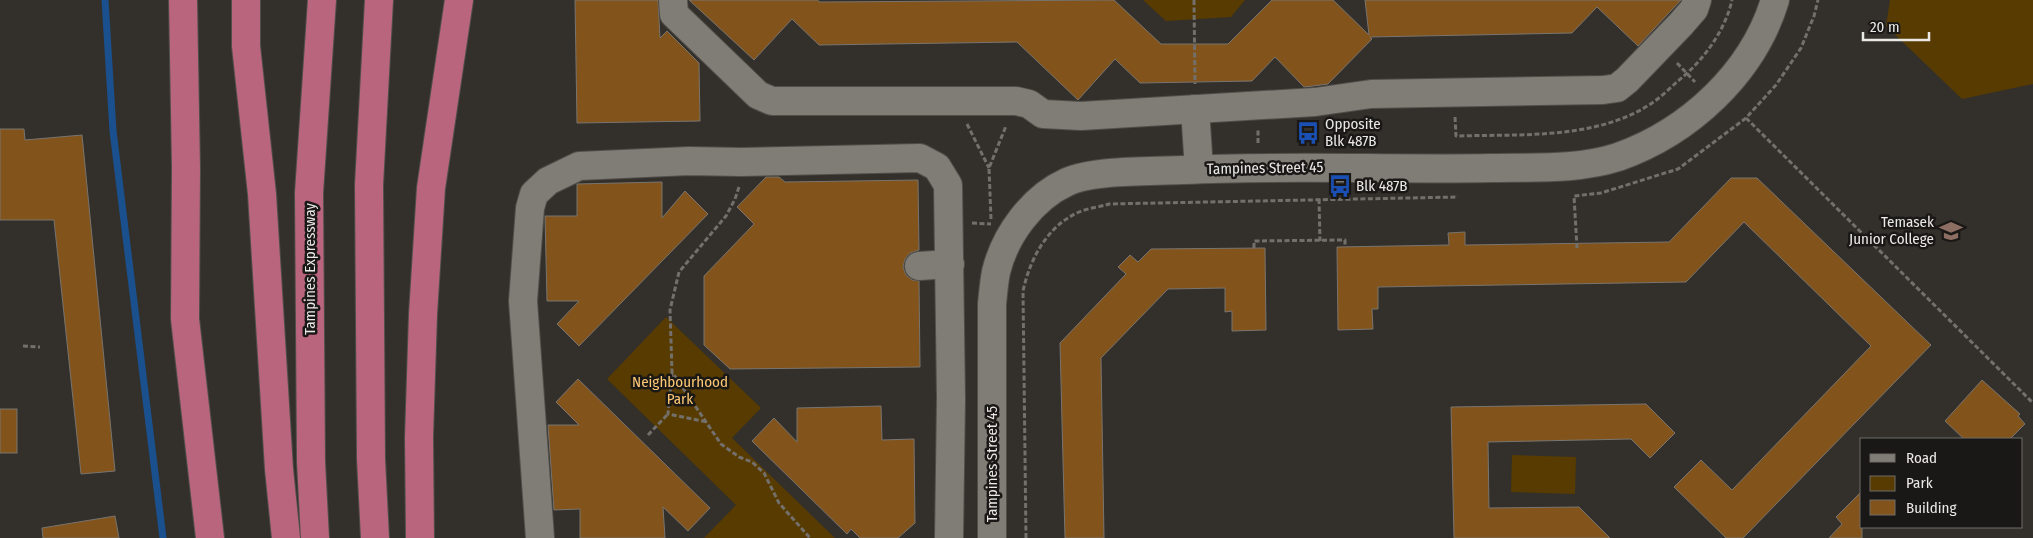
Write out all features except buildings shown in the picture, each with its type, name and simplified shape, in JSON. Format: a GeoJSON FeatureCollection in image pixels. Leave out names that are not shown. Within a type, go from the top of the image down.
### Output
{"type":"FeatureCollection","features":[{"type":"Feature","properties":{"kind":"highway"},"geometry":{"type":"LineString","coordinates":[[183,0],[186,158],[185,319],[210,538]]}},
{"type":"Feature","properties":{"kind":"highway"},"geometry":{"type":"LineString","coordinates":[[246,0],[246,46],[262,194],[279,469],[286,538]]}},
{"type":"Feature","properties":{"kind":"highway","name":"Tampines Expressway"},"geometry":{"type":"LineString","coordinates":[[315,538],[311,462],[309,193],[322,0]]}},
{"type":"Feature","properties":{"kind":"highway"},"geometry":{"type":"LineString","coordinates":[[376,538],[371,459],[369,185],[379,0]]}},
{"type":"Feature","properties":{"kind":"highway"},"geometry":{"type":"LineString","coordinates":[[420,538],[419,437],[422,314],[431,188],[459,0]]}},
{"type":"Feature","properties":{"kind":"street"},"geometry":{"type":"LineString","coordinates":[[673,0],[674,14],[758,95],[772,101],[955,102],[1016,100],[1029,104],[1044,114],[1063,116],[1316,102],[1371,94],[1603,90],[1617,88],[1681,24],[1694,9],[1697,0]]}},
{"type":"Feature","properties":{"kind":"street","name":"Tampines Street 45"},"geometry":{"type":"LineString","coordinates":[[992,538],[992,304],[996,272],[1011,234],[1044,196],[1067,182],[1091,175],[1199,169],[1569,166],[1594,163],[1618,157],[1664,135],[1712,101],[1729,81],[1760,36],[1775,0]]}},
{"type":"Feature","properties":{"kind":"street"},"geometry":{"type":"LineString","coordinates":[[1195,109],[1199,169]]}},
{"type":"Feature","properties":{"kind":"street"},"geometry":{"type":"LineString","coordinates":[[540,538],[523,301],[530,208],[534,194],[548,181],[580,166],[689,160],[741,162],[920,158],[937,167],[948,184],[951,470],[949,538]]}},
{"type":"Feature","properties":{"kind":"street"},"geometry":{"type":"LineString","coordinates":[[919,266],[950,264]]}},
{"type":"Feature","properties":{"kind":"path"},"geometry":{"type":"LineString","coordinates":[[1194,0],[1195,109]]}},
{"type":"Feature","properties":{"kind":"path"},"geometry":{"type":"LineString","coordinates":[[989,168],[1016,100]]}},
{"type":"Feature","properties":{"kind":"path"},"geometry":{"type":"LineString","coordinates":[[955,102],[989,168],[992,224]]}},
{"type":"Feature","properties":{"kind":"path"},"geometry":{"type":"LineString","coordinates":[[1455,117],[1456,136]]}},
{"type":"Feature","properties":{"kind":"path"},"geometry":{"type":"LineString","coordinates":[[1746,118],[2033,403]]}},
{"type":"Feature","properties":{"kind":"path"},"geometry":{"type":"LineString","coordinates":[[648,435],[668,414],[672,372],[670,310],[679,272],[726,216],[736,199],[740,183],[741,162]]}},
{"type":"Feature","properties":{"kind":"path"},"geometry":{"type":"LineString","coordinates":[[1574,196],[1577,248]]}},
{"type":"Feature","properties":{"kind":"path"},"geometry":{"type":"LineString","coordinates":[[1026,538],[1023,291],[1033,258],[1044,240],[1062,223],[1079,212],[1109,204],[1458,197]]}},
{"type":"Feature","properties":{"kind":"path"},"geometry":{"type":"LineString","coordinates":[[1319,199],[1320,240]]}},
{"type":"Feature","properties":{"kind":"path"},"geometry":{"type":"LineString","coordinates":[[988,231],[997,217]]}},
{"type":"Feature","properties":{"kind":"path"},"geometry":{"type":"LineString","coordinates":[[1254,248],[1254,242],[1320,240],[1345,240],[1345,247]]}},
{"type":"Feature","properties":{"kind":"path"},"geometry":{"type":"LineString","coordinates":[[23,346],[40,347]]}},
{"type":"Feature","properties":{"kind":"path"},"geometry":{"type":"LineString","coordinates":[[672,372],[725,448],[739,457],[752,462],[764,473],[778,503],[810,538]]}},
{"type":"Feature","properties":{"kind":"path"},"geometry":{"type":"LineString","coordinates":[[668,414],[708,422]]}},
{"type":"Feature","properties":{"kind":"green space"},"geometry":{"type":"Polygon","coordinates":[[[1143,0],[1245,0],[1231,17],[1166,21],[1143,0]]]}},
{"type":"Feature","properties":{"kind":"green space"},"geometry":{"type":"Polygon","coordinates":[[[1890,0],[2033,0],[2033,84],[1962,99],[1886,26],[1890,0]]]}},
{"type":"Feature","properties":{"kind":"green space","name":"Neighbourhood Park"},"geometry":{"type":"Polygon","coordinates":[[[666,317],[761,408],[732,438],[835,538],[704,538],[736,505],[607,379],[666,317]]]}},
{"type":"Feature","properties":{"kind":"green space"},"geometry":{"type":"Polygon","coordinates":[[[1512,455],[1576,457],[1575,494],[1511,492],[1512,455]]]}},
{"type":"Feature","properties":{"kind":"waterway"},"geometry":{"type":"LineString","coordinates":[[105,0],[113,131],[163,538]]}},
{"type":"Feature","properties":{"kind":"place","name":"Opposite Blk 487B"},"geometry":{"type":"Point","coordinates":[1308,133]}},
{"type":"Feature","properties":{"kind":"place","name":"Blk 487B"},"geometry":{"type":"Point","coordinates":[1340,186]}},
{"type":"Feature","properties":{"kind":"place","name":"Temasek Junior College"},"geometry":{"type":"Point","coordinates":[1951,231]}}]}
